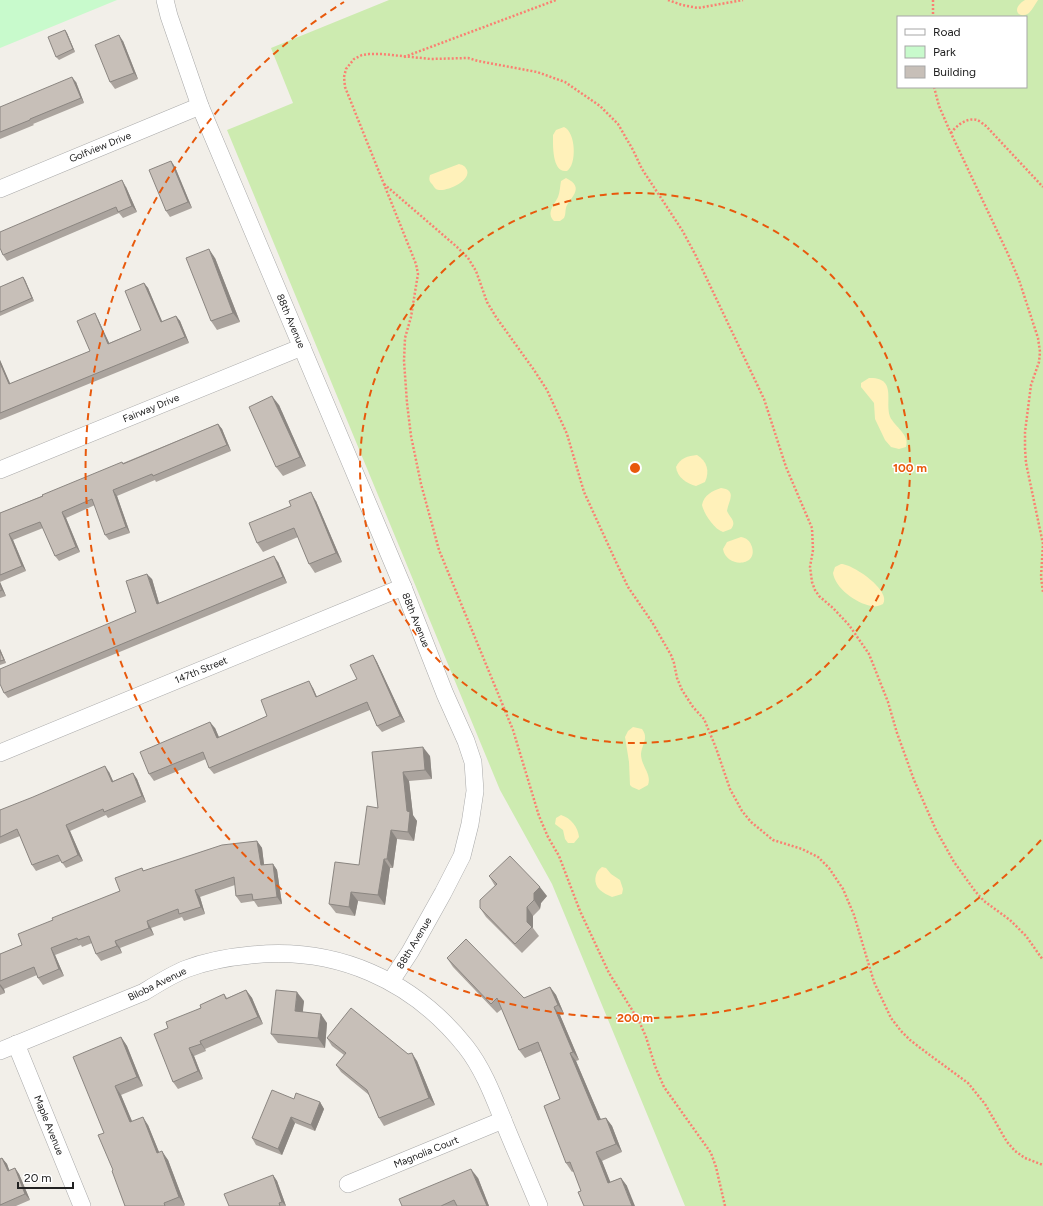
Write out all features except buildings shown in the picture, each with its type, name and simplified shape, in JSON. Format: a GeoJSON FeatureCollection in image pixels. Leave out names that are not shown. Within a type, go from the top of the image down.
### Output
{"type":"FeatureCollection","features":[{"type":"Feature","properties":{"kind":"street","name":"88th Avenue"},"geometry":{"type":"LineString","coordinates":[[166,0],[200,106],[403,587],[466,741],[473,762],[475,791],[470,824],[462,856],[425,926],[391,981]]}},
{"type":"Feature","properties":{"kind":"street","name":"Golfview Drive"},"geometry":{"type":"LineString","coordinates":[[0,189],[200,106]]}},
{"type":"Feature","properties":{"kind":"street","name":"Fairway Drive"},"geometry":{"type":"LineString","coordinates":[[0,470],[302,347]]}},
{"type":"Feature","properties":{"kind":"street","name":"147th Street"},"geometry":{"type":"LineString","coordinates":[[0,753],[403,587]]}},
{"type":"Feature","properties":{"kind":"street","name":"Biloba Avenue"},"geometry":{"type":"LineString","coordinates":[[0,1051],[144,992],[186,969],[213,961],[269,953],[301,954],[336,960],[391,981]]}},
{"type":"Feature","properties":{"kind":"street"},"geometry":{"type":"LineString","coordinates":[[391,981],[417,998],[432,1011],[466,1048],[492,1092],[539,1206]]}},
{"type":"Feature","properties":{"kind":"street","name":"Maple Avenue"},"geometry":{"type":"LineString","coordinates":[[16,1044],[82,1206]]}},
{"type":"Feature","properties":{"kind":"street","name":"Magnolia Court"},"geometry":{"type":"LineString","coordinates":[[348,1184],[504,1120]]}},
{"type":"Feature","properties":{"kind":"path"},"geometry":{"type":"LineString","coordinates":[[404,57],[556,0]]}},
{"type":"Feature","properties":{"kind":"path"},"geometry":{"type":"LineString","coordinates":[[668,0],[682,5],[698,8],[743,0]]}},
{"type":"Feature","properties":{"kind":"path"},"geometry":{"type":"LineString","coordinates":[[933,0],[934,16]]}},
{"type":"Feature","properties":{"kind":"path"},"geometry":{"type":"LineString","coordinates":[[724,1206],[716,1167],[711,1153],[664,1087],[654,1066],[646,1036],[639,1021],[609,973],[580,911],[559,856],[548,837],[539,816],[513,730],[439,550],[421,484],[411,436],[407,403],[404,361],[405,338],[411,317],[418,274],[416,264],[344,87],[346,70],[354,59],[362,55],[369,54],[431,59],[468,58],[478,62],[537,72],[565,82],[600,106],[618,124],[642,169],[682,230],[695,254],[764,398],[786,467],[812,528],[813,550],[810,567],[814,590],[849,625],[869,654],[888,702],[897,733],[914,780],[936,830],[954,862],[975,891],[984,901],[1010,920],[1026,936],[1043,960]]}},
{"type":"Feature","properties":{"kind":"path"},"geometry":{"type":"LineString","coordinates":[[934,88],[939,106],[1008,254],[1029,307],[1038,338],[1040,352],[1031,385],[1025,432],[1025,448],[1026,463],[1043,544],[1041,577],[1043,592]]}},
{"type":"Feature","properties":{"kind":"path"},"geometry":{"type":"LineString","coordinates":[[951,133],[960,124],[969,120],[977,120],[986,126],[1043,187]]}},
{"type":"Feature","properties":{"kind":"path"},"geometry":{"type":"LineString","coordinates":[[382,182],[468,258],[476,271],[487,302],[547,390],[567,434],[584,492],[617,564],[628,587],[652,622],[671,656],[682,690],[693,707],[704,719],[714,742],[730,789],[742,811],[751,822],[773,840],[802,849],[818,858],[828,868],[843,889],[854,915],[874,982],[891,1018],[901,1031],[921,1049],[968,1083],[985,1104],[1007,1142],[1015,1151],[1025,1158],[1043,1165]]}},
{"type":"Feature","properties":{"kind":"green space"},"geometry":{"type":"Polygon","coordinates":[[[0,0],[117,0],[0,48],[0,0]]]}},
{"type":"Feature","properties":{"kind":"green space"},"geometry":{"type":"Polygon","coordinates":[[[389,0],[1043,0],[1043,1206],[685,1206],[552,884],[500,790],[227,130],[293,103],[271,48],[389,0]]]}},
{"type":"Feature","properties":{"kind":"sand"},"geometry":{"type":"Polygon","coordinates":[[[1025,0],[1038,0],[1029,13],[1022,15],[1019,14],[1017,10],[1020,3],[1025,0]]]}},
{"type":"Feature","properties":{"kind":"sand"},"geometry":{"type":"Polygon","coordinates":[[[564,127],[571,135],[574,149],[574,156],[570,168],[567,171],[558,168],[553,152],[553,135],[556,130],[564,127]]]}},
{"type":"Feature","properties":{"kind":"sand"},"geometry":{"type":"Polygon","coordinates":[[[459,164],[464,166],[467,170],[466,178],[448,189],[439,190],[435,188],[429,179],[430,175],[459,164]]]}},
{"type":"Feature","properties":{"kind":"sand"},"geometry":{"type":"Polygon","coordinates":[[[566,178],[572,182],[576,190],[567,205],[564,218],[560,221],[554,221],[551,212],[559,195],[561,181],[566,178]]]}},
{"type":"Feature","properties":{"kind":"sand"},"geometry":{"type":"Polygon","coordinates":[[[869,378],[878,379],[884,382],[887,387],[889,414],[905,436],[907,443],[906,447],[899,449],[891,447],[885,440],[875,419],[874,403],[861,387],[861,383],[869,378]]]}},
{"type":"Feature","properties":{"kind":"sand"},"geometry":{"type":"Polygon","coordinates":[[[697,455],[703,460],[707,467],[707,478],[705,482],[696,486],[683,480],[678,474],[676,467],[680,461],[685,458],[697,455]]]}},
{"type":"Feature","properties":{"kind":"sand"},"geometry":{"type":"Polygon","coordinates":[[[721,488],[726,489],[731,494],[727,511],[733,522],[731,529],[723,532],[716,528],[710,521],[702,505],[709,494],[721,488]]]}},
{"type":"Feature","properties":{"kind":"sand"},"geometry":{"type":"Polygon","coordinates":[[[741,537],[749,541],[753,554],[746,561],[741,563],[730,560],[725,555],[723,549],[727,542],[741,537]]]}},
{"type":"Feature","properties":{"kind":"sand"},"geometry":{"type":"Polygon","coordinates":[[[841,564],[854,568],[870,579],[882,592],[884,599],[883,604],[874,606],[865,604],[847,594],[838,584],[833,573],[835,567],[841,564]]]}},
{"type":"Feature","properties":{"kind":"sand"},"geometry":{"type":"Polygon","coordinates":[[[633,727],[642,729],[645,735],[641,758],[649,777],[648,785],[639,790],[630,785],[629,762],[625,737],[628,731],[633,727]]]}},
{"type":"Feature","properties":{"kind":"sand"},"geometry":{"type":"Polygon","coordinates":[[[561,815],[565,816],[571,821],[577,830],[579,837],[574,843],[568,843],[565,839],[563,830],[555,824],[556,818],[561,815]]]}},
{"type":"Feature","properties":{"kind":"sand"},"geometry":{"type":"Polygon","coordinates":[[[602,867],[606,868],[611,874],[620,880],[623,889],[622,894],[612,897],[603,892],[596,885],[595,878],[597,872],[602,867]]]}}]}
